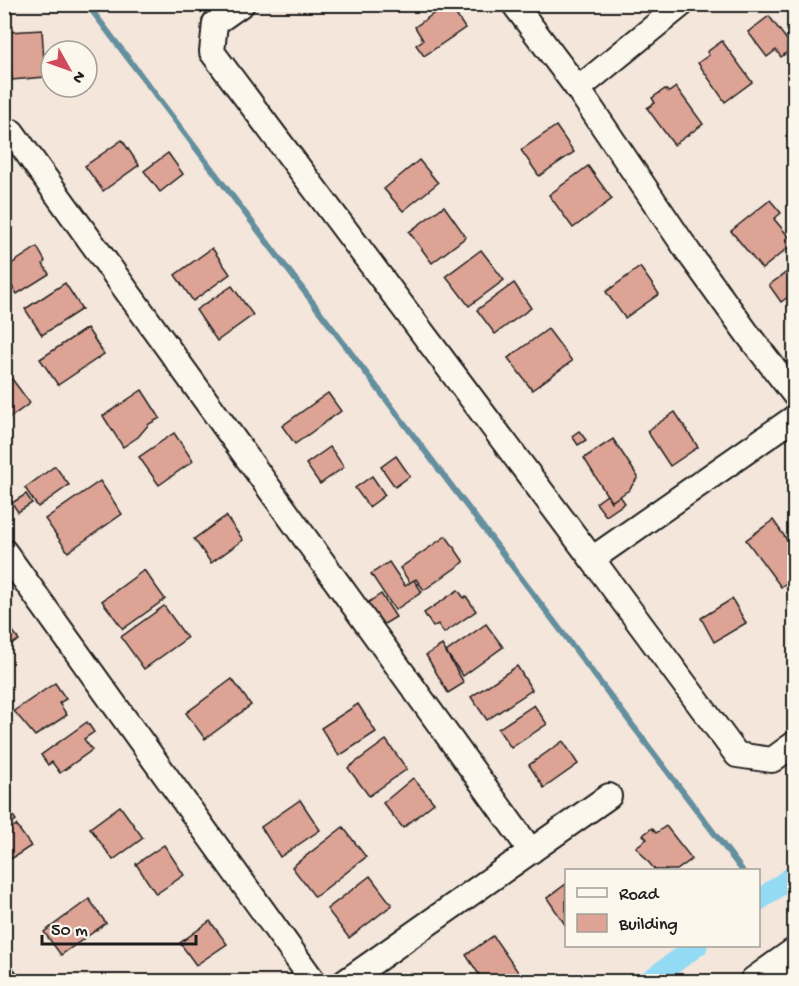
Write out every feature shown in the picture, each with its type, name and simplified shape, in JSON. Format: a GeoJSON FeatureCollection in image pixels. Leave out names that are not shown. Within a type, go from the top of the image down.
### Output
{"type":"FeatureCollection","features":[{"type":"Feature","properties":{"kind":"street"},"geometry":{"type":"LineString","coordinates":[[242,4],[215,23],[212,52],[737,755],[772,760],[795,744]]}},
{"type":"Feature","properties":{"kind":"street"},"geometry":{"type":"LineString","coordinates":[[514,4],[578,89],[748,336],[795,394]]}},
{"type":"Feature","properties":{"kind":"street"},"geometry":{"type":"LineString","coordinates":[[578,89],[682,4]]}},
{"type":"Feature","properties":{"kind":"street"},"geometry":{"type":"LineString","coordinates":[[4,138],[12,132],[531,851]]}},
{"type":"Feature","properties":{"kind":"street"},"geometry":{"type":"LineString","coordinates":[[592,559],[795,418]]}},
{"type":"Feature","properties":{"kind":"street"},"geometry":{"type":"LineString","coordinates":[[4,551],[314,981]]}},
{"type":"Feature","properties":{"kind":"street"},"geometry":{"type":"LineString","coordinates":[[345,981],[609,796]]}},
{"type":"Feature","properties":{"kind":"street"},"geometry":{"type":"LineString","coordinates":[[755,981],[790,966]]}},
{"type":"Feature","properties":{"kind":"building"},"geometry":{"type":"Polygon","coordinates":[[[447,4],[465,28],[424,56],[416,45],[423,40],[415,27],[447,4]]]}},
{"type":"Feature","properties":{"kind":"building"},"geometry":{"type":"Polygon","coordinates":[[[769,16],[793,48],[781,57],[776,50],[767,57],[748,32],[769,16]]]}},
{"type":"Feature","properties":{"kind":"building"},"geometry":{"type":"Polygon","coordinates":[[[42,30],[43,39],[39,39],[39,78],[12,80],[8,32],[42,30]]]}},
{"type":"Feature","properties":{"kind":"building"},"geometry":{"type":"Polygon","coordinates":[[[722,41],[752,82],[725,102],[698,63],[709,55],[707,52],[722,41]]]}},
{"type":"Feature","properties":{"kind":"building"},"geometry":{"type":"Polygon","coordinates":[[[676,87],[703,124],[674,145],[647,108],[655,103],[652,98],[665,89],[669,92],[676,87]]]}},
{"type":"Feature","properties":{"kind":"building"},"geometry":{"type":"Polygon","coordinates":[[[556,126],[574,152],[539,176],[521,150],[556,126]]]}},
{"type":"Feature","properties":{"kind":"building"},"geometry":{"type":"Polygon","coordinates":[[[794,130],[794,148],[786,136],[794,130]]]}},
{"type":"Feature","properties":{"kind":"building"},"geometry":{"type":"Polygon","coordinates":[[[122,140],[139,165],[103,191],[85,166],[122,140]]]}},
{"type":"Feature","properties":{"kind":"building"},"geometry":{"type":"Polygon","coordinates":[[[168,153],[183,174],[160,192],[144,171],[168,153]]]}},
{"type":"Feature","properties":{"kind":"building"},"geometry":{"type":"Polygon","coordinates":[[[419,160],[438,183],[403,211],[384,189],[419,160]]]}},
{"type":"Feature","properties":{"kind":"building"},"geometry":{"type":"Polygon","coordinates":[[[588,166],[612,199],[573,228],[549,195],[588,166]]]}},
{"type":"Feature","properties":{"kind":"building"},"geometry":{"type":"Polygon","coordinates":[[[770,200],[781,213],[774,219],[794,243],[762,269],[731,231],[770,200]]]}},
{"type":"Feature","properties":{"kind":"building"},"geometry":{"type":"Polygon","coordinates":[[[444,206],[466,237],[432,263],[409,232],[444,206]]]}},
{"type":"Feature","properties":{"kind":"building"},"geometry":{"type":"Polygon","coordinates":[[[37,247],[49,274],[17,294],[10,283],[6,286],[4,284],[4,269],[37,247]]]}},
{"type":"Feature","properties":{"kind":"building"},"geometry":{"type":"Polygon","coordinates":[[[212,248],[230,274],[193,301],[175,275],[212,248]]]}},
{"type":"Feature","properties":{"kind":"building"},"geometry":{"type":"Polygon","coordinates":[[[481,250],[504,280],[469,306],[446,276],[481,250]]]}},
{"type":"Feature","properties":{"kind":"building"},"geometry":{"type":"Polygon","coordinates":[[[640,267],[659,294],[625,318],[606,292],[640,267]]]}},
{"type":"Feature","properties":{"kind":"building"},"geometry":{"type":"Polygon","coordinates":[[[794,267],[794,307],[788,297],[781,302],[769,285],[794,267]]]}},
{"type":"Feature","properties":{"kind":"building"},"geometry":{"type":"Polygon","coordinates":[[[65,283],[82,309],[42,335],[25,309],[65,283]]]}},
{"type":"Feature","properties":{"kind":"building"},"geometry":{"type":"Polygon","coordinates":[[[514,283],[531,308],[495,334],[477,310],[514,283]]]}},
{"type":"Feature","properties":{"kind":"building"},"geometry":{"type":"Polygon","coordinates":[[[232,286],[253,315],[217,341],[196,310],[232,286]]]}},
{"type":"Feature","properties":{"kind":"building"},"geometry":{"type":"Polygon","coordinates":[[[87,328],[104,354],[58,385],[40,359],[87,328]]]}},
{"type":"Feature","properties":{"kind":"building"},"geometry":{"type":"Polygon","coordinates":[[[548,329],[572,361],[532,390],[508,358],[548,329]]]}},
{"type":"Feature","properties":{"kind":"building"},"geometry":{"type":"Polygon","coordinates":[[[12,379],[30,403],[4,422],[4,385],[12,379]]]}},
{"type":"Feature","properties":{"kind":"building"},"geometry":{"type":"Polygon","coordinates":[[[142,390],[160,418],[149,424],[138,437],[123,447],[103,416],[142,390]]]}},
{"type":"Feature","properties":{"kind":"building"},"geometry":{"type":"Polygon","coordinates":[[[328,393],[341,411],[295,444],[282,426],[328,393]]]}},
{"type":"Feature","properties":{"kind":"building"},"geometry":{"type":"Polygon","coordinates":[[[675,412],[698,447],[670,466],[647,431],[675,412]]]}},
{"type":"Feature","properties":{"kind":"building"},"geometry":{"type":"Polygon","coordinates":[[[579,431],[586,440],[578,445],[572,436],[579,431]]]}},
{"type":"Feature","properties":{"kind":"building"},"geometry":{"type":"Polygon","coordinates":[[[174,433],[193,461],[159,485],[139,457],[174,433]]]}},
{"type":"Feature","properties":{"kind":"building"},"geometry":{"type":"Polygon","coordinates":[[[613,439],[638,477],[629,490],[611,502],[584,458],[613,439]]]}},
{"type":"Feature","properties":{"kind":"building"},"geometry":{"type":"Polygon","coordinates":[[[330,447],[344,467],[320,484],[306,464],[330,447]]]}},
{"type":"Feature","properties":{"kind":"building"},"geometry":{"type":"Polygon","coordinates":[[[396,456],[410,476],[395,487],[381,467],[396,456]]]}},
{"type":"Feature","properties":{"kind":"building"},"geometry":{"type":"Polygon","coordinates":[[[55,466],[69,485],[38,507],[25,488],[55,466]]]}},
{"type":"Feature","properties":{"kind":"building"},"geometry":{"type":"Polygon","coordinates":[[[372,476],[385,495],[369,507],[355,488],[372,476]]]}},
{"type":"Feature","properties":{"kind":"building"},"geometry":{"type":"Polygon","coordinates":[[[100,481],[122,514],[68,552],[45,519],[100,481]]]}},
{"type":"Feature","properties":{"kind":"building"},"geometry":{"type":"Polygon","coordinates":[[[26,494],[32,503],[18,512],[12,503],[26,494]]]}},
{"type":"Feature","properties":{"kind":"building"},"geometry":{"type":"Polygon","coordinates":[[[607,495],[611,502],[620,496],[625,503],[606,516],[596,503],[607,495]]]}},
{"type":"Feature","properties":{"kind":"building"},"geometry":{"type":"Polygon","coordinates":[[[226,516],[243,540],[211,563],[194,539],[226,516]]]}},
{"type":"Feature","properties":{"kind":"building"},"geometry":{"type":"Polygon","coordinates":[[[773,520],[794,550],[794,577],[781,587],[746,540],[773,520]]]}},
{"type":"Feature","properties":{"kind":"building"},"geometry":{"type":"Polygon","coordinates":[[[446,536],[464,562],[424,590],[416,579],[410,583],[400,568],[446,536]]]}},
{"type":"Feature","properties":{"kind":"building"},"geometry":{"type":"Polygon","coordinates":[[[389,562],[405,586],[414,580],[422,592],[395,610],[371,574],[389,562]]]}},
{"type":"Feature","properties":{"kind":"building"},"geometry":{"type":"Polygon","coordinates":[[[144,570],[165,599],[123,629],[102,601],[144,570]]]}},
{"type":"Feature","properties":{"kind":"building"},"geometry":{"type":"Polygon","coordinates":[[[458,590],[464,598],[466,596],[476,611],[444,633],[438,624],[433,627],[424,613],[458,590]]]}},
{"type":"Feature","properties":{"kind":"building"},"geometry":{"type":"Polygon","coordinates":[[[381,594],[396,617],[381,626],[366,604],[381,594]]]}},
{"type":"Feature","properties":{"kind":"building"},"geometry":{"type":"Polygon","coordinates":[[[732,599],[746,623],[714,642],[701,618],[732,599]]]}},
{"type":"Feature","properties":{"kind":"building"},"geometry":{"type":"Polygon","coordinates":[[[164,606],[187,638],[144,669],[121,637],[164,606]]]}},
{"type":"Feature","properties":{"kind":"building"},"geometry":{"type":"Polygon","coordinates":[[[4,618],[19,640],[4,649],[4,618]]]}},
{"type":"Feature","properties":{"kind":"building"},"geometry":{"type":"Polygon","coordinates":[[[486,624],[503,647],[463,676],[446,652],[486,624]]]}},
{"type":"Feature","properties":{"kind":"building"},"geometry":{"type":"Polygon","coordinates":[[[442,645],[464,683],[448,693],[426,655],[442,645]]]}},
{"type":"Feature","properties":{"kind":"building"},"geometry":{"type":"Polygon","coordinates":[[[517,666],[532,690],[487,720],[471,697],[517,666]]]}},
{"type":"Feature","properties":{"kind":"building"},"geometry":{"type":"Polygon","coordinates":[[[232,679],[251,705],[205,739],[186,713],[232,679]]]}},
{"type":"Feature","properties":{"kind":"building"},"geometry":{"type":"Polygon","coordinates":[[[55,683],[66,699],[59,703],[67,715],[35,736],[14,711],[55,683]]]}},
{"type":"Feature","properties":{"kind":"building"},"geometry":{"type":"Polygon","coordinates":[[[358,704],[376,732],[339,756],[321,728],[358,704]]]}},
{"type":"Feature","properties":{"kind":"building"},"geometry":{"type":"Polygon","coordinates":[[[534,705],[547,724],[511,748],[498,729],[534,705]]]}},
{"type":"Feature","properties":{"kind":"building"},"geometry":{"type":"Polygon","coordinates":[[[87,722],[94,732],[84,739],[92,750],[60,773],[52,762],[48,765],[41,755],[87,722]]]}},
{"type":"Feature","properties":{"kind":"building"},"geometry":{"type":"Polygon","coordinates":[[[386,740],[407,769],[369,796],[348,768],[386,740]]]}},
{"type":"Feature","properties":{"kind":"building"},"geometry":{"type":"Polygon","coordinates":[[[563,741],[578,764],[544,788],[529,765],[563,741]]]}},
{"type":"Feature","properties":{"kind":"building"},"geometry":{"type":"Polygon","coordinates":[[[413,778],[434,803],[403,828],[383,803],[413,778]]]}},
{"type":"Feature","properties":{"kind":"building"},"geometry":{"type":"Polygon","coordinates":[[[300,800],[320,830],[280,857],[261,827],[300,800]]]}},
{"type":"Feature","properties":{"kind":"building"},"geometry":{"type":"Polygon","coordinates":[[[4,803],[16,820],[4,829],[4,803]]]}},
{"type":"Feature","properties":{"kind":"building"},"geometry":{"type":"Polygon","coordinates":[[[120,806],[143,838],[113,860],[90,828],[120,806]]]}},
{"type":"Feature","properties":{"kind":"building"},"geometry":{"type":"Polygon","coordinates":[[[16,825],[31,846],[11,859],[4,850],[4,834],[16,825]]]}},
{"type":"Feature","properties":{"kind":"building"},"geometry":{"type":"Polygon","coordinates":[[[666,826],[692,859],[678,869],[654,869],[636,847],[647,839],[643,835],[652,828],[656,833],[666,826]]]}},
{"type":"Feature","properties":{"kind":"building"},"geometry":{"type":"Polygon","coordinates":[[[343,827],[366,857],[315,897],[292,867],[343,827]]]}},
{"type":"Feature","properties":{"kind":"building"},"geometry":{"type":"Polygon","coordinates":[[[164,845],[184,875],[156,894],[136,864],[164,845]]]}},
{"type":"Feature","properties":{"kind":"building"},"geometry":{"type":"Polygon","coordinates":[[[370,876],[392,905],[349,938],[327,909],[370,876]]]}},
{"type":"Feature","properties":{"kind":"building"},"geometry":{"type":"Polygon","coordinates":[[[565,885],[565,925],[547,898],[565,885]]]}},
{"type":"Feature","properties":{"kind":"building"},"geometry":{"type":"Polygon","coordinates":[[[89,899],[106,923],[61,955],[44,932],[89,899]]]}},
{"type":"Feature","properties":{"kind":"building"},"geometry":{"type":"Polygon","coordinates":[[[210,921],[227,944],[196,965],[180,943],[210,921]]]}},
{"type":"Feature","properties":{"kind":"building"},"geometry":{"type":"Polygon","coordinates":[[[493,936],[525,982],[484,982],[466,955],[493,936]]]}},
{"type":"Feature","properties":{"kind":"waterway"},"geometry":{"type":"LineString","coordinates":[[87,4],[741,869]]}},
{"type":"Feature","properties":{"kind":"waterway"},"geometry":{"type":"LineString","coordinates":[[760,900],[794,875]]}},
{"type":"Feature","properties":{"kind":"waterway"},"geometry":{"type":"LineString","coordinates":[[760,894],[763,898]]}},
{"type":"Feature","properties":{"kind":"waterway"},"geometry":{"type":"LineString","coordinates":[[647,982],[696,947]]}}]}
